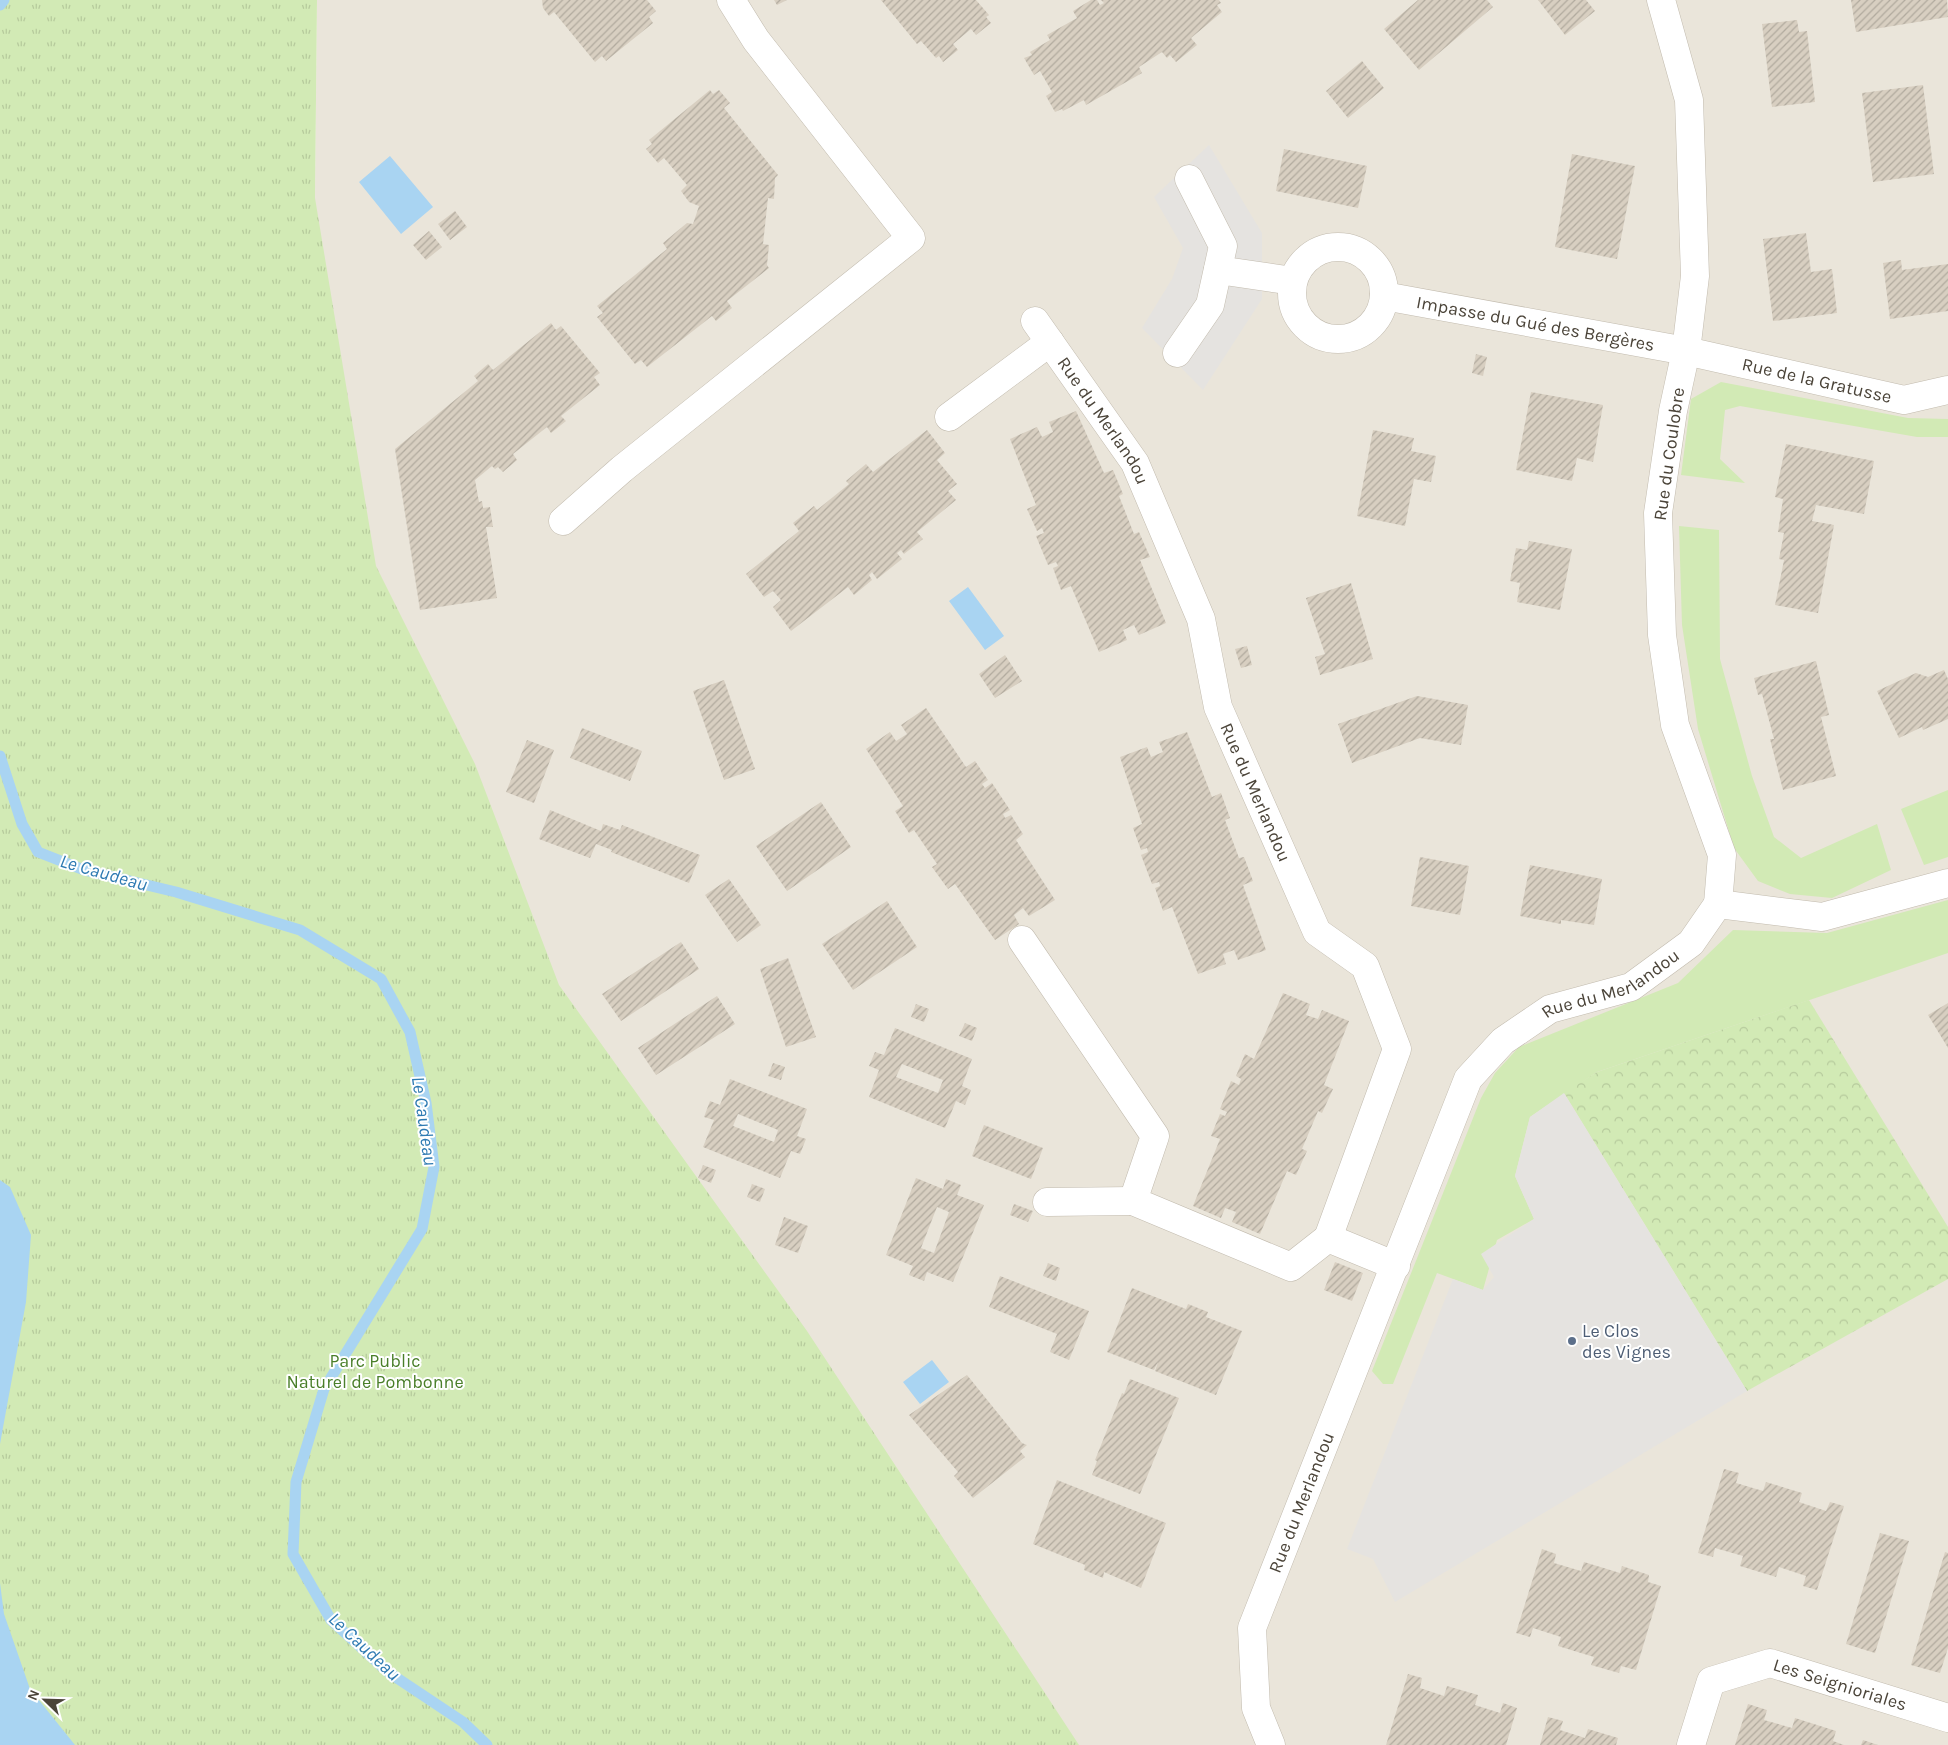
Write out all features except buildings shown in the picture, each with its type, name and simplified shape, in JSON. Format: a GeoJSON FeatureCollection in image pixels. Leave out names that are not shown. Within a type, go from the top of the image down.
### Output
{"type":"FeatureCollection","features":[{"type":"Feature","properties":{"kind":"street"},"geometry":{"type":"LineString","coordinates":[[563,521],[622,469],[911,238],[756,40],[731,0]]}},
{"type":"Feature","properties":{"kind":"street","name":"Rue du Coulobre"},"geometry":{"type":"LineString","coordinates":[[1661,0],[1689,100],[1695,276],[1686,351],[1673,411],[1658,513],[1662,636],[1675,725],[1722,856],[1718,904]]}},
{"type":"Feature","properties":{"kind":"street"},"geometry":{"type":"LineString","coordinates":[[1177,354],[1210,305],[1223,246],[1189,179]]}},
{"type":"Feature","properties":{"kind":"street"},"geometry":{"type":"LineString","coordinates":[[1338,246],[1353,248],[1367,256],[1377,267],[1383,281],[1384,296],[1380,312],[1372,324],[1360,334],[1345,338],[1330,338],[1316,333],[1303,324],[1295,311],[1292,296],[1293,281],[1299,267],[1309,256],[1323,249],[1338,246]]}},
{"type":"Feature","properties":{"kind":"street"},"geometry":{"type":"LineString","coordinates":[[1218,270],[1293,281]]}},
{"type":"Feature","properties":{"kind":"street","name":"Impasse du Gué des Bergères"},"geometry":{"type":"LineString","coordinates":[[1384,296],[1686,351]]}},
{"type":"Feature","properties":{"kind":"street","name":"Rue du Merlandou"},"geometry":{"type":"LineString","coordinates":[[949,417],[1042,331],[1135,462],[1201,619],[1218,707],[1317,932],[1364,966],[1397,1049],[1328,1238]]}},
{"type":"Feature","properties":{"kind":"street","name":"Rue de la Gratusse"},"geometry":{"type":"LineString","coordinates":[[1686,351],[1904,400],[1948,390]]}},
{"type":"Feature","properties":{"kind":"street"},"geometry":{"type":"LineString","coordinates":[[1718,904],[1822,916],[1948,883]]}},
{"type":"Feature","properties":{"kind":"street","name":"Rue du Merlandou"},"geometry":{"type":"LineString","coordinates":[[1271,1745],[1256,1708],[1252,1628],[1468,1080],[1503,1041],[1550,1009],[1631,987],[1691,943],[1718,904]]}},
{"type":"Feature","properties":{"kind":"street"},"geometry":{"type":"LineString","coordinates":[[1022,940],[1155,1136],[1132,1201]]}},
{"type":"Feature","properties":{"kind":"street"},"geometry":{"type":"LineString","coordinates":[[1048,1202],[1132,1201],[1292,1267],[1328,1238],[1396,1266]]}},
{"type":"Feature","properties":{"kind":"street","name":"Les Seignioriales"},"geometry":{"type":"LineString","coordinates":[[1691,1745],[1711,1681],[1770,1663],[1948,1718]]}},
{"type":"Feature","properties":{"kind":"shaded area"},"geometry":{"type":"Polygon","coordinates":[[[317,0],[1948,0],[1948,1745],[1008,1745],[310,707],[317,0]]]}},
{"type":"Feature","properties":{"kind":"shaded area"},"geometry":{"type":"Polygon","coordinates":[[[1209,145],[1262,233],[1262,299],[1203,390],[1142,328],[1172,279],[1183,248],[1154,197],[1209,145]]]}},
{"type":"Feature","properties":{"kind":"shaded area","name":"Le Clos des Vignes"},"geometry":{"type":"Polygon","coordinates":[[[1564,1093],[1747,1391],[1395,1602],[1373,1559],[1347,1549],[1453,1279],[1483,1290],[1494,1277],[1481,1254],[1534,1219],[1515,1176],[1530,1117],[1564,1093]]]}},
{"type":"Feature","properties":{"kind":"green space","name":"Parc Public Naturel de Pombonne"},"geometry":{"type":"Polygon","coordinates":[[[0,0],[317,0],[315,198],[376,566],[475,764],[559,985],[807,1331],[1079,1745],[0,1745],[0,0]]]}},
{"type":"Feature","properties":{"kind":"green space"},"geometry":{"type":"Polygon","coordinates":[[[1721,382],[1908,418],[1948,419],[1948,437],[1917,437],[1740,406],[1725,410],[1720,459],[1745,483],[1681,475],[1691,399],[1721,382]]]}},
{"type":"Feature","properties":{"kind":"green space"},"geometry":{"type":"Polygon","coordinates":[[[1679,526],[1719,530],[1720,659],[1752,776],[1774,837],[1801,858],[1877,824],[1891,870],[1832,898],[1790,894],[1758,881],[1734,848],[1698,729],[1682,625],[1679,526]]]}},
{"type":"Feature","properties":{"kind":"green space"},"geometry":{"type":"Polygon","coordinates":[[[1948,790],[1948,857],[1924,865],[1901,809],[1948,790]]]}},
{"type":"Feature","properties":{"kind":"green space"},"geometry":{"type":"Polygon","coordinates":[[[1948,900],[1948,953],[1597,1072],[1530,1117],[1515,1176],[1534,1219],[1497,1240],[1483,1290],[1437,1273],[1393,1384],[1383,1384],[1372,1371],[1481,1098],[1495,1073],[1519,1047],[1678,983],[1733,930],[1827,933],[1948,900]]]}},
{"type":"Feature","properties":{"kind":"green space"},"geometry":{"type":"Polygon","coordinates":[[[1809,1000],[1948,1227],[1948,1279],[1747,1391],[1564,1093],[1597,1072],[1809,1000]]]}},
{"type":"Feature","properties":{"kind":"water"},"geometry":{"type":"Polygon","coordinates":[[[390,156],[433,207],[401,234],[359,182],[390,156]]]}},
{"type":"Feature","properties":{"kind":"water"},"geometry":{"type":"Polygon","coordinates":[[[968,587],[1004,636],[985,650],[949,601],[968,587]]]}},
{"type":"Feature","properties":{"kind":"water"},"geometry":{"type":"Polygon","coordinates":[[[0,1180],[10,1187],[31,1235],[26,1302],[0,1444],[0,1180]]]}},
{"type":"Feature","properties":{"kind":"water"},"geometry":{"type":"Polygon","coordinates":[[[932,1360],[949,1382],[920,1404],[903,1382],[932,1360]]]}},
{"type":"Feature","properties":{"kind":"water"},"geometry":{"type":"Polygon","coordinates":[[[0,1583],[4,1614],[30,1689],[75,1745],[0,1745],[0,1583]]]}},
{"type":"Feature","properties":{"kind":"waterway","name":"Le Caudeau"},"geometry":{"type":"LineString","coordinates":[[0,5],[4,0]]}},
{"type":"Feature","properties":{"kind":"waterway","name":"Le Caudeau"},"geometry":{"type":"LineString","coordinates":[[0,756],[22,824],[38,852],[84,870],[176,892],[300,930],[381,979],[410,1032],[426,1103],[434,1167],[422,1229],[324,1389],[296,1482],[293,1554],[331,1620],[388,1672],[463,1722],[487,1745]]}},
{"type":"Feature","properties":{"kind":"place","name":"Le Clos des Vignes"},"geometry":{"type":"Point","coordinates":[1572,1341]}}]}
